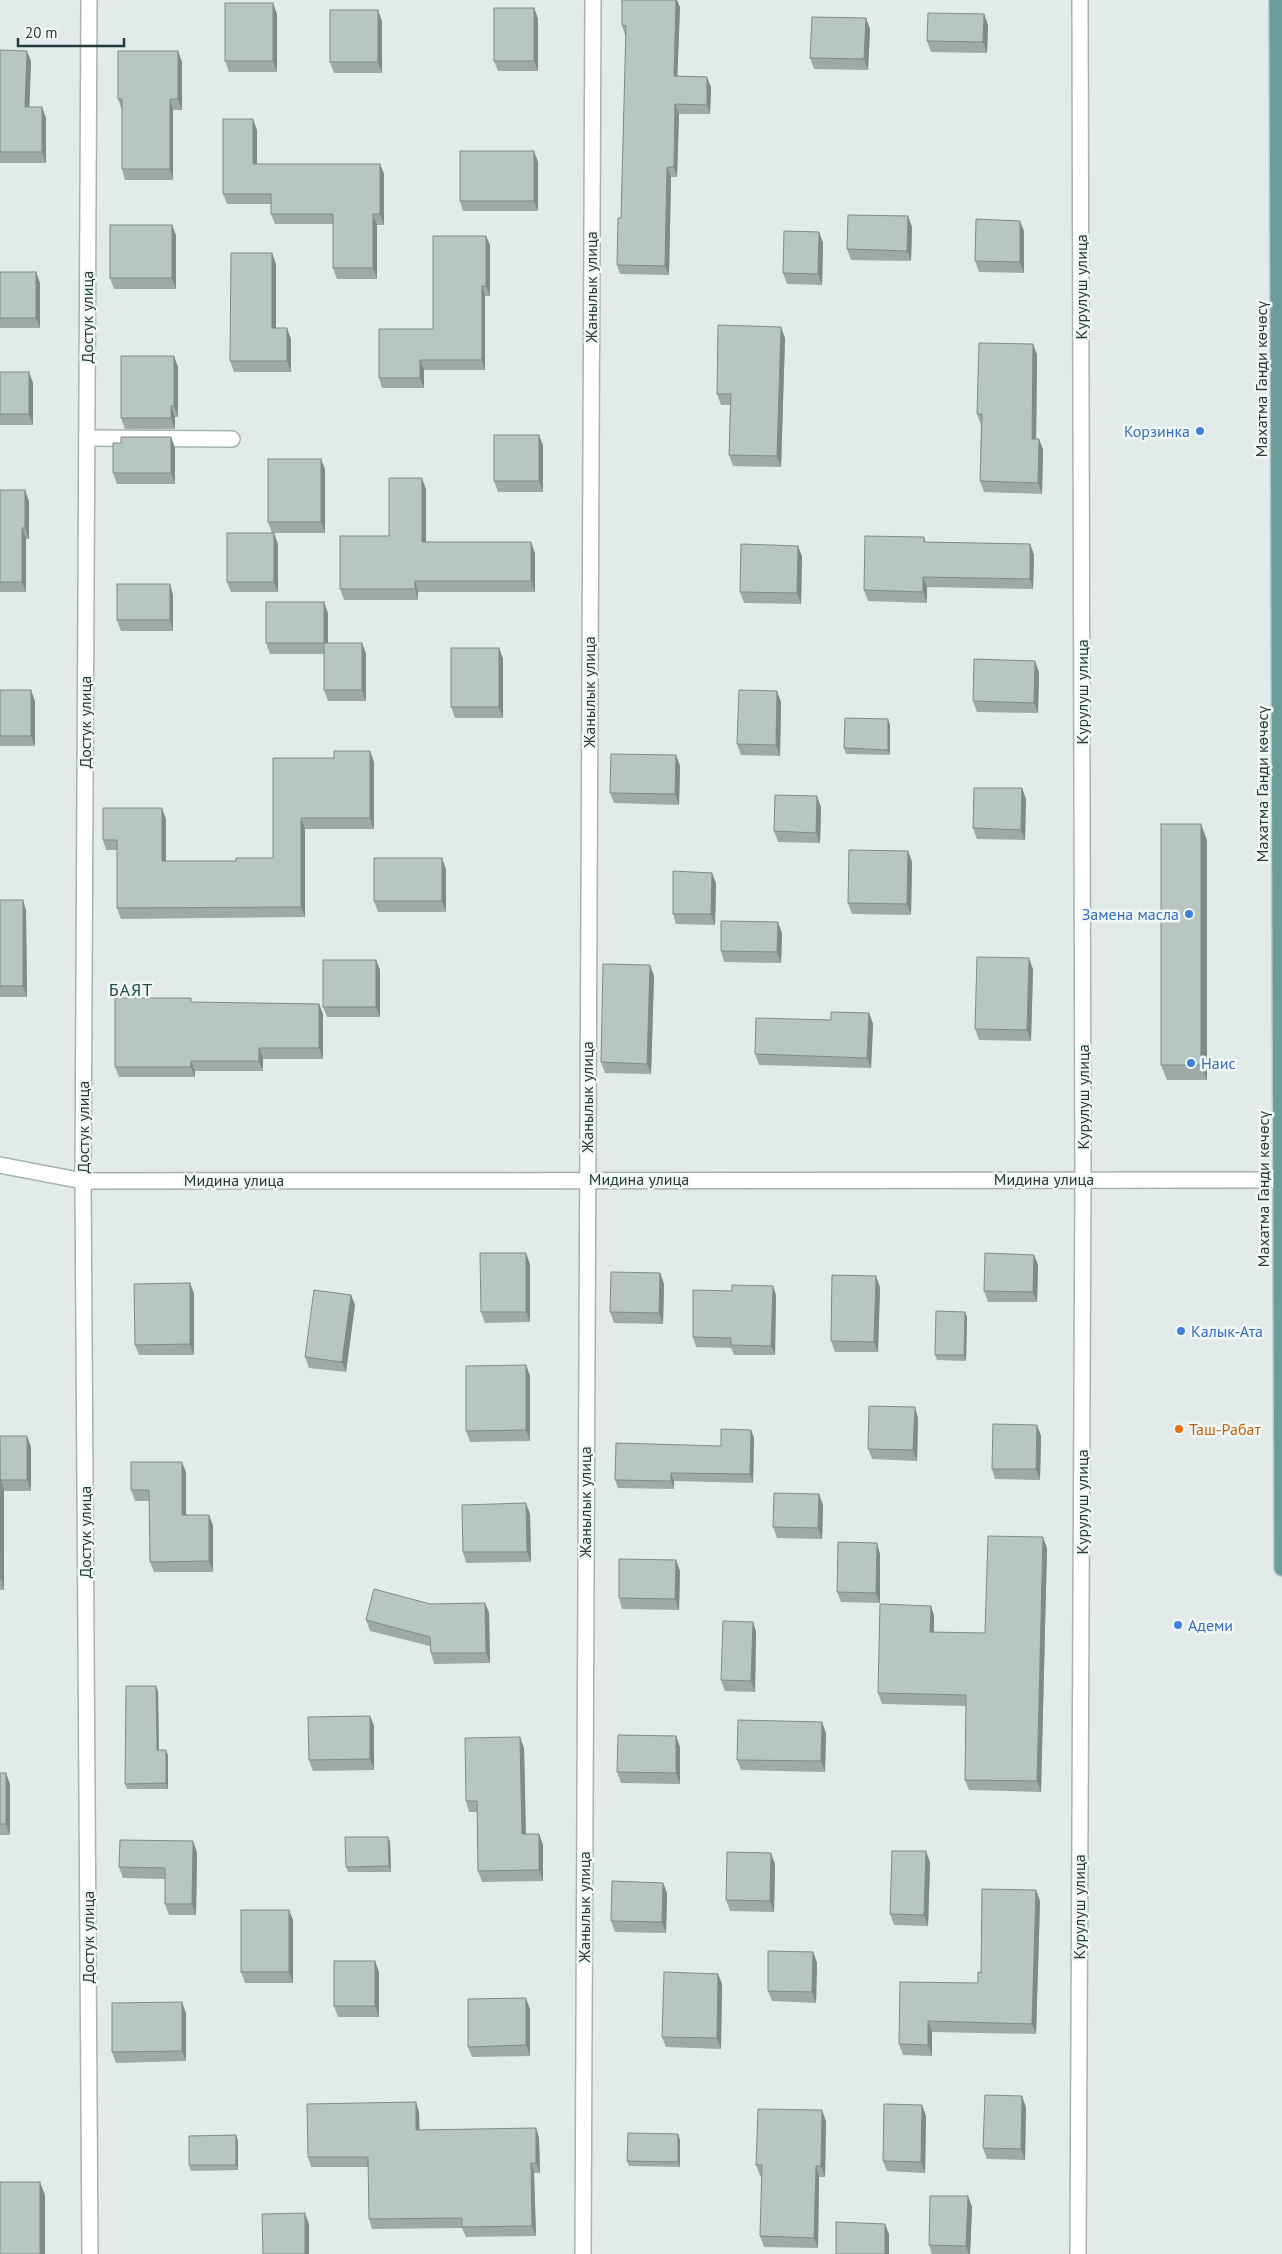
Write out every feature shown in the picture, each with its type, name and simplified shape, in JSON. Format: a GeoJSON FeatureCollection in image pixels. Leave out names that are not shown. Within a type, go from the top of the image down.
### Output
{"type":"FeatureCollection","features":[{"type":"Feature","properties":{"kind":"main road","name":"Махатма Ганди көчөсү"},"geometry":{"type":"LineString","coordinates":[[1277,0],[1280,218],[1282,1568]]}},
{"type":"Feature","properties":{"kind":"street","name":"Достук улица"},"geometry":{"type":"LineString","coordinates":[[89,0],[83,1181],[90,2254]]}},
{"type":"Feature","properties":{"kind":"street","name":"Жанылык улица"},"geometry":{"type":"LineString","coordinates":[[582,2254],[593,0]]}},
{"type":"Feature","properties":{"kind":"street","name":"Курулуш улица"},"geometry":{"type":"LineString","coordinates":[[1078,2254],[1083,1178],[1080,0]]}},
{"type":"Feature","properties":{"kind":"street"},"geometry":{"type":"LineString","coordinates":[[87,438],[232,440]]}},
{"type":"Feature","properties":{"kind":"street","name":"Мидина улица"},"geometry":{"type":"LineString","coordinates":[[0,1165],[83,1181],[1083,1178],[1281,1180]]}},
{"type":"Feature","properties":{"kind":"building"},"geometry":{"type":"Polygon","coordinates":[[[622,0],[676,0],[674,76],[707,77],[707,105],[675,104],[674,167],[667,167],[665,266],[617,265],[618,218],[621,218],[626,26],[622,25],[622,0]]]}},
{"type":"Feature","properties":{"kind":"building"},"geometry":{"type":"Polygon","coordinates":[[[225,3],[273,3],[273,61],[225,61],[225,3]]]}},
{"type":"Feature","properties":{"kind":"building"},"geometry":{"type":"Polygon","coordinates":[[[494,8],[534,8],[534,61],[494,61],[494,8]]]}},
{"type":"Feature","properties":{"kind":"building"},"geometry":{"type":"Polygon","coordinates":[[[330,10],[378,10],[378,62],[330,62],[330,10]]]}},
{"type":"Feature","properties":{"kind":"building"},"geometry":{"type":"Polygon","coordinates":[[[928,13],[984,14],[983,42],[927,41],[928,13]]]}},
{"type":"Feature","properties":{"kind":"building"},"geometry":{"type":"Polygon","coordinates":[[[812,17],[866,18],[864,59],[810,58],[812,17]]]}},
{"type":"Feature","properties":{"kind":"building"},"geometry":{"type":"Polygon","coordinates":[[[0,50],[27,51],[25,107],[42,107],[42,152],[0,152],[0,50]]]}},
{"type":"Feature","properties":{"kind":"building"},"geometry":{"type":"Polygon","coordinates":[[[118,51],[178,51],[178,99],[170,99],[170,169],[122,169],[122,99],[118,99],[118,51]]]}},
{"type":"Feature","properties":{"kind":"building"},"geometry":{"type":"Polygon","coordinates":[[[223,119],[253,119],[253,164],[380,164],[380,214],[373,214],[373,268],[333,268],[333,214],[271,214],[271,194],[223,194],[223,119]]]}},
{"type":"Feature","properties":{"kind":"building"},"geometry":{"type":"Polygon","coordinates":[[[460,151],[534,151],[534,201],[460,201],[460,151]]]}},
{"type":"Feature","properties":{"kind":"building"},"geometry":{"type":"Polygon","coordinates":[[[848,215],[908,216],[907,251],[847,249],[848,215]]]}},
{"type":"Feature","properties":{"kind":"building"},"geometry":{"type":"Polygon","coordinates":[[[976,219],[1020,221],[1020,262],[975,261],[976,219]]]}},
{"type":"Feature","properties":{"kind":"building"},"geometry":{"type":"Polygon","coordinates":[[[110,225],[172,225],[172,278],[110,278],[110,225]]]}},
{"type":"Feature","properties":{"kind":"building"},"geometry":{"type":"Polygon","coordinates":[[[784,231],[819,232],[818,274],[783,273],[784,231]]]}},
{"type":"Feature","properties":{"kind":"building"},"geometry":{"type":"Polygon","coordinates":[[[433,236],[486,236],[486,286],[482,286],[482,360],[420,360],[420,378],[379,378],[379,329],[433,329],[433,236]]]}},
{"type":"Feature","properties":{"kind":"building"},"geometry":{"type":"Polygon","coordinates":[[[231,253],[272,253],[272,328],[287,328],[287,361],[230,361],[231,253]]]}},
{"type":"Feature","properties":{"kind":"building"},"geometry":{"type":"Polygon","coordinates":[[[0,272],[36,272],[36,318],[0,318],[0,272]]]}},
{"type":"Feature","properties":{"kind":"building"},"geometry":{"type":"Polygon","coordinates":[[[718,325],[781,327],[777,456],[729,455],[731,394],[717,394],[718,325]]]}},
{"type":"Feature","properties":{"kind":"building"},"geometry":{"type":"Polygon","coordinates":[[[979,343],[1033,344],[1032,439],[1039,439],[1038,483],[980,481],[982,414],[977,414],[979,343]]]}},
{"type":"Feature","properties":{"kind":"building"},"geometry":{"type":"Polygon","coordinates":[[[121,356],[174,356],[174,406],[171,406],[171,418],[121,418],[121,356]]]}},
{"type":"Feature","properties":{"kind":"building"},"geometry":{"type":"Polygon","coordinates":[[[0,372],[29,372],[29,414],[0,414],[0,372]]]}},
{"type":"Feature","properties":{"kind":"building"},"geometry":{"type":"Polygon","coordinates":[[[494,435],[539,435],[539,481],[494,481],[494,435]]]}},
{"type":"Feature","properties":{"kind":"building"},"geometry":{"type":"Polygon","coordinates":[[[121,437],[171,437],[171,473],[113,473],[113,443],[121,443],[121,437]]]}},
{"type":"Feature","properties":{"kind":"building"},"geometry":{"type":"Polygon","coordinates":[[[268,459],[321,459],[321,522],[268,522],[268,459]]]}},
{"type":"Feature","properties":{"kind":"building"},"geometry":{"type":"Polygon","coordinates":[[[389,478],[422,478],[422,542],[531,542],[531,581],[415,581],[415,589],[340,589],[340,536],[389,536],[389,478]]]}},
{"type":"Feature","properties":{"kind":"building"},"geometry":{"type":"Polygon","coordinates":[[[0,490],[25,490],[25,528],[22,528],[22,582],[0,582],[0,490]]]}},
{"type":"Feature","properties":{"kind":"building"},"geometry":{"type":"Polygon","coordinates":[[[227,533],[274,533],[274,582],[227,582],[227,533]]]}},
{"type":"Feature","properties":{"kind":"building"},"geometry":{"type":"Polygon","coordinates":[[[865,536],[924,537],[924,542],[1030,544],[1030,579],[923,577],[923,592],[864,590],[865,536]]]}},
{"type":"Feature","properties":{"kind":"building"},"geometry":{"type":"Polygon","coordinates":[[[741,544],[798,546],[797,593],[740,592],[741,544]]]}},
{"type":"Feature","properties":{"kind":"building"},"geometry":{"type":"Polygon","coordinates":[[[117,584],[170,584],[170,620],[117,620],[117,584]]]}},
{"type":"Feature","properties":{"kind":"building"},"geometry":{"type":"Polygon","coordinates":[[[266,602],[324,602],[324,643],[266,643],[266,602]]]}},
{"type":"Feature","properties":{"kind":"building"},"geometry":{"type":"Polygon","coordinates":[[[324,643],[362,643],[362,690],[324,690],[324,643]]]}},
{"type":"Feature","properties":{"kind":"building"},"geometry":{"type":"Polygon","coordinates":[[[451,648],[499,648],[499,707],[451,707],[451,648]]]}},
{"type":"Feature","properties":{"kind":"building"},"geometry":{"type":"Polygon","coordinates":[[[974,659],[1035,661],[1034,703],[973,701],[974,659]]]}},
{"type":"Feature","properties":{"kind":"building"},"geometry":{"type":"Polygon","coordinates":[[[0,690],[31,690],[31,736],[0,736],[0,690]]]}},
{"type":"Feature","properties":{"kind":"building"},"geometry":{"type":"Polygon","coordinates":[[[739,690],[777,691],[776,745],[737,744],[739,690]]]}},
{"type":"Feature","properties":{"kind":"building"},"geometry":{"type":"Polygon","coordinates":[[[845,718],[888,719],[888,750],[844,748],[845,718]]]}},
{"type":"Feature","properties":{"kind":"building"},"geometry":{"type":"Polygon","coordinates":[[[334,751],[370,751],[370,818],[301,818],[301,907],[117,908],[117,840],[103,840],[103,808],[162,808],[162,861],[236,861],[236,858],[273,858],[273,758],[334,758],[334,751]]]}},
{"type":"Feature","properties":{"kind":"building"},"geometry":{"type":"Polygon","coordinates":[[[611,754],[676,755],[675,794],[610,793],[611,754]]]}},
{"type":"Feature","properties":{"kind":"building"},"geometry":{"type":"Polygon","coordinates":[[[974,788],[1022,788],[1021,830],[973,828],[974,788]]]}},
{"type":"Feature","properties":{"kind":"building"},"geometry":{"type":"Polygon","coordinates":[[[775,795],[817,796],[816,833],[774,831],[775,795]]]}},
{"type":"Feature","properties":{"kind":"building"},"geometry":{"type":"Polygon","coordinates":[[[1161,824],[1201,824],[1201,1065],[1161,1065],[1161,824]]]}},
{"type":"Feature","properties":{"kind":"building"},"geometry":{"type":"Polygon","coordinates":[[[849,850],[908,851],[907,904],[848,903],[849,850]]]}},
{"type":"Feature","properties":{"kind":"building"},"geometry":{"type":"Polygon","coordinates":[[[374,858],[442,858],[442,901],[374,901],[374,858]]]}},
{"type":"Feature","properties":{"kind":"building"},"geometry":{"type":"Polygon","coordinates":[[[673,871],[712,873],[711,914],[673,914],[673,871]]]}},
{"type":"Feature","properties":{"kind":"building"},"geometry":{"type":"Polygon","coordinates":[[[0,900],[23,900],[23,986],[0,986],[0,900]]]}},
{"type":"Feature","properties":{"kind":"building"},"geometry":{"type":"Polygon","coordinates":[[[721,921],[778,922],[777,952],[721,951],[721,921]]]}},
{"type":"Feature","properties":{"kind":"building"},"geometry":{"type":"Polygon","coordinates":[[[977,957],[1029,958],[1027,1030],[975,1029],[977,957]]]}},
{"type":"Feature","properties":{"kind":"building"},"geometry":{"type":"Polygon","coordinates":[[[323,960],[376,960],[376,1007],[323,1007],[323,960]]]}},
{"type":"Feature","properties":{"kind":"building"},"geometry":{"type":"Polygon","coordinates":[[[603,964],[650,965],[647,1064],[601,1062],[603,964]]]}},
{"type":"Feature","properties":{"kind":"building"},"geometry":{"type":"Polygon","coordinates":[[[115,998],[191,998],[191,1002],[319,1004],[319,1048],[259,1048],[259,1061],[191,1061],[191,1067],[115,1067],[115,998]]]}},
{"type":"Feature","properties":{"kind":"building"},"geometry":{"type":"Polygon","coordinates":[[[831,1012],[869,1013],[867,1058],[755,1054],[756,1018],[831,1020],[831,1012]]]}},
{"type":"Feature","properties":{"kind":"building"},"geometry":{"type":"Polygon","coordinates":[[[480,1253],[526,1253],[526,1312],[481,1312],[480,1253]]]}},
{"type":"Feature","properties":{"kind":"building"},"geometry":{"type":"Polygon","coordinates":[[[985,1253],[1034,1255],[1033,1292],[984,1291],[985,1253]]]}},
{"type":"Feature","properties":{"kind":"building"},"geometry":{"type":"Polygon","coordinates":[[[611,1272],[660,1273],[659,1313],[610,1312],[611,1272]]]}},
{"type":"Feature","properties":{"kind":"building"},"geometry":{"type":"Polygon","coordinates":[[[832,1275],[876,1276],[874,1342],[831,1341],[832,1275]]]}},
{"type":"Feature","properties":{"kind":"building"},"geometry":{"type":"Polygon","coordinates":[[[190,1283],[190,1344],[135,1345],[134,1284],[190,1283]]]}},
{"type":"Feature","properties":{"kind":"building"},"geometry":{"type":"Polygon","coordinates":[[[732,1285],[773,1286],[771,1346],[731,1345],[731,1338],[693,1337],[693,1290],[732,1291],[732,1285]]]}},
{"type":"Feature","properties":{"kind":"building"},"geometry":{"type":"Polygon","coordinates":[[[314,1290],[351,1295],[342,1362],[305,1357],[314,1290]]]}},
{"type":"Feature","properties":{"kind":"building"},"geometry":{"type":"Polygon","coordinates":[[[936,1311],[965,1312],[964,1355],[935,1355],[936,1311]]]}},
{"type":"Feature","properties":{"kind":"building"},"geometry":{"type":"Polygon","coordinates":[[[526,1365],[526,1430],[466,1431],[466,1366],[526,1365]]]}},
{"type":"Feature","properties":{"kind":"building"},"geometry":{"type":"Polygon","coordinates":[[[869,1406],[915,1407],[913,1450],[868,1449],[869,1406]]]}},
{"type":"Feature","properties":{"kind":"building"},"geometry":{"type":"Polygon","coordinates":[[[993,1424],[1037,1425],[1036,1469],[992,1469],[993,1424]]]}},
{"type":"Feature","properties":{"kind":"building"},"geometry":{"type":"Polygon","coordinates":[[[721,1429],[751,1430],[750,1474],[671,1473],[671,1481],[615,1480],[616,1443],[721,1446],[721,1429]]]}},
{"type":"Feature","properties":{"kind":"building"},"geometry":{"type":"Polygon","coordinates":[[[0,1436],[27,1436],[27,1480],[1,1480],[1,1579],[0,1436]]]}},
{"type":"Feature","properties":{"kind":"building"},"geometry":{"type":"Polygon","coordinates":[[[131,1462],[182,1462],[182,1515],[209,1515],[209,1561],[150,1562],[149,1490],[131,1490],[131,1462]]]}},
{"type":"Feature","properties":{"kind":"building"},"geometry":{"type":"Polygon","coordinates":[[[774,1493],[819,1494],[818,1528],[773,1527],[774,1493]]]}},
{"type":"Feature","properties":{"kind":"building"},"geometry":{"type":"Polygon","coordinates":[[[526,1503],[527,1552],[463,1552],[462,1505],[526,1503]]]}},
{"type":"Feature","properties":{"kind":"building"},"geometry":{"type":"Polygon","coordinates":[[[988,1536],[1043,1537],[1037,1781],[965,1780],[966,1695],[878,1693],[880,1604],[931,1606],[930,1632],[985,1633],[988,1536]]]}},
{"type":"Feature","properties":{"kind":"building"},"geometry":{"type":"Polygon","coordinates":[[[838,1542],[877,1543],[876,1593],[837,1592],[838,1542]]]}},
{"type":"Feature","properties":{"kind":"building"},"geometry":{"type":"Polygon","coordinates":[[[619,1559],[676,1560],[675,1599],[619,1598],[619,1559]]]}},
{"type":"Feature","properties":{"kind":"building"},"geometry":{"type":"Polygon","coordinates":[[[374,1589],[430,1604],[485,1603],[486,1653],[431,1653],[430,1637],[366,1620],[374,1589]]]}},
{"type":"Feature","properties":{"kind":"building"},"geometry":{"type":"Polygon","coordinates":[[[723,1621],[753,1622],[751,1681],[721,1680],[723,1621]]]}},
{"type":"Feature","properties":{"kind":"building"},"geometry":{"type":"Polygon","coordinates":[[[126,1686],[156,1686],[157,1750],[166,1750],[166,1783],[125,1784],[126,1686]]]}},
{"type":"Feature","properties":{"kind":"building"},"geometry":{"type":"Polygon","coordinates":[[[370,1716],[370,1759],[309,1760],[308,1717],[370,1716]]]}},
{"type":"Feature","properties":{"kind":"building"},"geometry":{"type":"Polygon","coordinates":[[[738,1720],[822,1722],[821,1761],[737,1760],[738,1720]]]}},
{"type":"Feature","properties":{"kind":"building"},"geometry":{"type":"Polygon","coordinates":[[[618,1735],[676,1736],[676,1773],[617,1772],[618,1735]]]}},
{"type":"Feature","properties":{"kind":"building"},"geometry":{"type":"Polygon","coordinates":[[[520,1737],[522,1834],[539,1834],[539,1870],[478,1871],[477,1801],[466,1801],[465,1738],[520,1737]]]}},
{"type":"Feature","properties":{"kind":"building"},"geometry":{"type":"Polygon","coordinates":[[[0,1773],[6,1773],[6,1824],[0,1824],[0,1773]]]}},
{"type":"Feature","properties":{"kind":"building"},"geometry":{"type":"Polygon","coordinates":[[[345,1837],[388,1837],[389,1866],[346,1867],[345,1837]]]}},
{"type":"Feature","properties":{"kind":"building"},"geometry":{"type":"Polygon","coordinates":[[[120,1840],[193,1841],[192,1904],[165,1904],[165,1868],[119,1867],[120,1840]]]}},
{"type":"Feature","properties":{"kind":"building"},"geometry":{"type":"Polygon","coordinates":[[[892,1851],[926,1851],[924,1915],[890,1914],[892,1851]]]}},
{"type":"Feature","properties":{"kind":"building"},"geometry":{"type":"Polygon","coordinates":[[[727,1852],[771,1853],[770,1901],[726,1900],[727,1852]]]}},
{"type":"Feature","properties":{"kind":"building"},"geometry":{"type":"Polygon","coordinates":[[[612,1881],[663,1883],[662,1922],[611,1921],[612,1881]]]}},
{"type":"Feature","properties":{"kind":"building"},"geometry":{"type":"Polygon","coordinates":[[[982,1889],[1036,1890],[1032,2024],[928,2021],[928,2045],[899,2044],[900,1982],[978,1983],[978,1972],[981,1973],[982,1889]]]}},
{"type":"Feature","properties":{"kind":"building"},"geometry":{"type":"Polygon","coordinates":[[[241,1910],[289,1910],[289,1972],[241,1972],[241,1910]]]}},
{"type":"Feature","properties":{"kind":"building"},"geometry":{"type":"Polygon","coordinates":[[[768,1951],[813,1952],[812,1992],[768,1991],[768,1951]]]}},
{"type":"Feature","properties":{"kind":"building"},"geometry":{"type":"Polygon","coordinates":[[[334,1961],[375,1961],[375,2006],[334,2006],[334,1961]]]}},
{"type":"Feature","properties":{"kind":"building"},"geometry":{"type":"Polygon","coordinates":[[[664,1972],[718,1974],[717,2038],[662,2037],[664,1972]]]}},
{"type":"Feature","properties":{"kind":"building"},"geometry":{"type":"Polygon","coordinates":[[[526,1998],[526,2045],[468,2047],[468,1999],[526,1998]]]}},
{"type":"Feature","properties":{"kind":"building"},"geometry":{"type":"Polygon","coordinates":[[[182,2002],[182,2051],[112,2052],[112,2003],[182,2002]]]}},
{"type":"Feature","properties":{"kind":"building"},"geometry":{"type":"Polygon","coordinates":[[[985,2095],[1022,2096],[1021,2149],[983,2148],[985,2095]]]}},
{"type":"Feature","properties":{"kind":"building"},"geometry":{"type":"Polygon","coordinates":[[[416,2102],[416,2130],[536,2128],[536,2163],[531,2163],[532,2226],[462,2227],[462,2218],[369,2219],[368,2157],[308,2157],[307,2104],[416,2102]]]}},
{"type":"Feature","properties":{"kind":"building"},"geometry":{"type":"Polygon","coordinates":[[[884,2104],[922,2105],[921,2162],[883,2161],[884,2104]]]}},
{"type":"Feature","properties":{"kind":"building"},"geometry":{"type":"Polygon","coordinates":[[[758,2109],[822,2110],[821,2166],[816,2166],[814,2238],[760,2236],[762,2165],[756,2165],[758,2109]]]}},
{"type":"Feature","properties":{"kind":"building"},"geometry":{"type":"Polygon","coordinates":[[[628,2133],[678,2134],[678,2162],[627,2161],[628,2133]]]}},
{"type":"Feature","properties":{"kind":"building"},"geometry":{"type":"Polygon","coordinates":[[[236,2135],[236,2165],[189,2165],[189,2136],[236,2135]]]}},
{"type":"Feature","properties":{"kind":"building"},"geometry":{"type":"Polygon","coordinates":[[[0,2182],[40,2182],[40,2254],[0,2254],[0,2182]]]}},
{"type":"Feature","properties":{"kind":"building"},"geometry":{"type":"Polygon","coordinates":[[[930,2196],[968,2196],[966,2246],[929,2245],[930,2196]]]}},
{"type":"Feature","properties":{"kind":"building"},"geometry":{"type":"Polygon","coordinates":[[[305,2213],[305,2254],[263,2254],[262,2214],[305,2213]]]}},
{"type":"Feature","properties":{"kind":"building"},"geometry":{"type":"Polygon","coordinates":[[[836,2222],[885,2224],[885,2254],[836,2254],[836,2222]]]}},
{"type":"Feature","properties":{"kind":"place","name":"Корзинка"},"geometry":{"type":"Point","coordinates":[1200,431]}},
{"type":"Feature","properties":{"kind":"place","name":"Замена масла"},"geometry":{"type":"Point","coordinates":[1189,914]}},
{"type":"Feature","properties":{"kind":"place","name":"Наис"},"geometry":{"type":"Point","coordinates":[1191,1063]}},
{"type":"Feature","properties":{"kind":"place","name":"Калык-Ата"},"geometry":{"type":"Point","coordinates":[1181,1331]}},
{"type":"Feature","properties":{"kind":"place","name":"Таш-Рабат"},"geometry":{"type":"Point","coordinates":[1179,1429]}},
{"type":"Feature","properties":{"kind":"place","name":"Адеми"},"geometry":{"type":"Point","coordinates":[1178,1625]}},
{"type":"Feature","properties":{"kind":"district","name":"БАЯТ"},"geometry":{"type":"Point","coordinates":[131,990]}}]}
